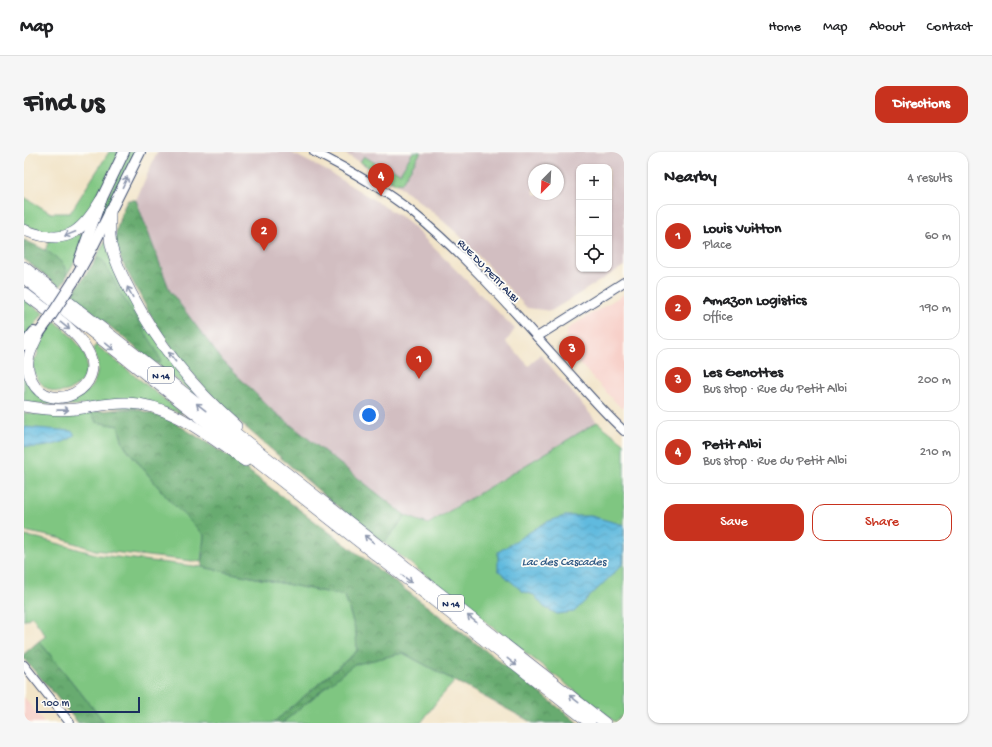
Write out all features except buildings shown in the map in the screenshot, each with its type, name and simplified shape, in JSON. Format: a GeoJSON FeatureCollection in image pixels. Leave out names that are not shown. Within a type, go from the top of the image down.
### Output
{"type":"FeatureCollection","features":[{"type":"Feature","properties":{"kind":"highway"},"geometry":{"type":"LineString","coordinates":[[24,230],[38,235],[52,237],[61,237],[74,233],[88,220],[101,200]]}},
{"type":"Feature","properties":{"kind":"highway"},"geometry":{"type":"LineString","coordinates":[[110,212],[111,245],[119,269],[138,306],[163,345],[186,375],[209,401],[275,459],[293,485]]}},
{"type":"Feature","properties":{"kind":"highway","name":"N 14"},"geometry":{"type":"LineString","coordinates":[[24,267],[590,723]]}},
{"type":"Feature","properties":{"kind":"highway","name":"N 14"},"geometry":{"type":"LineString","coordinates":[[24,278],[130,362],[605,723]]}},
{"type":"Feature","properties":{"kind":"highway"},"geometry":{"type":"LineString","coordinates":[[24,293],[72,331],[88,351],[92,364],[90,376],[84,387],[79,392],[68,396],[57,397],[45,394],[34,384],[29,373],[28,360],[38,335]]}},
{"type":"Feature","properties":{"kind":"highway"},"geometry":{"type":"LineString","coordinates":[[24,406],[54,410],[67,410],[126,403],[154,408],[182,420],[263,473],[293,485]]}},
{"type":"Feature","properties":{"kind":"main road"},"geometry":{"type":"LineString","coordinates":[[71,281],[101,200],[124,152]]}},
{"type":"Feature","properties":{"kind":"main road"},"geometry":{"type":"LineString","coordinates":[[24,345],[45,320],[91,250],[140,152]]}},
{"type":"Feature","properties":{"kind":"main road"},"geometry":{"type":"LineString","coordinates":[[24,355],[38,335],[45,320]]}},
{"type":"Feature","properties":{"kind":"street","name":"RUE DU PETIT ALBI"},"geometry":{"type":"LineString","coordinates":[[314,152],[369,182],[411,211],[463,258],[624,431]]}},
{"type":"Feature","properties":{"kind":"street"},"geometry":{"type":"LineString","coordinates":[[537,337],[624,282]]}},
{"type":"Feature","properties":{"kind":"street"},"geometry":{"type":"LineString","coordinates":[[24,665],[70,723]]}},
{"type":"Feature","properties":{"kind":"shaded area"},"geometry":{"type":"Polygon","coordinates":[[[157,152],[290,152],[329,172],[406,220],[515,329],[506,342],[529,366],[540,354],[597,422],[428,524],[406,516],[272,410],[222,360],[170,291],[136,200],[157,152]]]}},
{"type":"Feature","properties":{"kind":"shaded area"},"geometry":{"type":"Polygon","coordinates":[[[342,152],[624,152],[624,266],[551,311],[527,308],[458,234],[399,186],[342,152]]]}},
{"type":"Feature","properties":{"kind":"shaded area"},"geometry":{"type":"Polygon","coordinates":[[[624,294],[624,407],[621,408],[565,348],[567,329],[624,294]]]}},
{"type":"Feature","properties":{"kind":"shaded area"},"geometry":{"type":"Polygon","coordinates":[[[24,697],[44,723],[24,723],[24,697]]]}},
{"type":"Feature","properties":{"kind":"green space"},"geometry":{"type":"Polygon","coordinates":[[[109,152],[120,152],[97,201],[75,229],[52,234],[24,225],[24,197],[51,213],[70,213],[109,152]]]}},
{"type":"Feature","properties":{"kind":"green space"},"geometry":{"type":"Polygon","coordinates":[[[128,152],[136,152],[87,249],[95,222],[128,152]]]}},
{"type":"Feature","properties":{"kind":"green space"},"geometry":{"type":"Polygon","coordinates":[[[413,152],[421,152],[401,184],[398,182],[397,184],[360,162],[364,156],[383,168],[386,165],[400,173],[413,152]]]}},
{"type":"Feature","properties":{"kind":"green space"},"geometry":{"type":"Polygon","coordinates":[[[128,200],[136,200],[170,291],[222,360],[272,410],[406,516],[384,543],[332,502],[234,417],[205,389],[173,350],[156,325],[122,262],[117,249],[115,236],[121,214],[128,200]]]}},
{"type":"Feature","properties":{"kind":"green space"},"geometry":{"type":"Polygon","coordinates":[[[81,234],[83,235],[78,256],[60,287],[24,259],[24,240],[45,251],[49,240],[81,234]]]}},
{"type":"Feature","properties":{"kind":"green space"},"geometry":{"type":"Polygon","coordinates":[[[24,240],[51,254],[63,264],[66,270],[66,278],[60,287],[24,259],[24,240]]]}},
{"type":"Feature","properties":{"kind":"green space"},"geometry":{"type":"Polygon","coordinates":[[[106,242],[110,257],[201,400],[72,295],[106,242]]]}},
{"type":"Feature","properties":{"kind":"green space"},"geometry":{"type":"Polygon","coordinates":[[[97,258],[104,262],[121,294],[154,346],[161,361],[160,363],[154,363],[72,295],[97,258]]]}},
{"type":"Feature","properties":{"kind":"green space"},"geometry":{"type":"Polygon","coordinates":[[[24,298],[43,313],[24,341],[24,298]]]}},
{"type":"Feature","properties":{"kind":"green space"},"geometry":{"type":"Polygon","coordinates":[[[55,321],[79,345],[84,353],[87,364],[85,374],[80,382],[73,388],[64,392],[55,392],[46,387],[38,379],[33,368],[33,362],[37,356],[42,341],[55,321]]]}},
{"type":"Feature","properties":{"kind":"green space"},"geometry":{"type":"Polygon","coordinates":[[[96,345],[183,414],[167,409],[24,403],[24,371],[51,402],[69,401],[85,393],[91,387],[97,371],[97,360],[93,349],[96,345]]]}},
{"type":"Feature","properties":{"kind":"green space"},"geometry":{"type":"Polygon","coordinates":[[[136,409],[167,418],[230,457],[515,673],[578,723],[533,723],[403,653],[353,665],[282,723],[273,723],[357,651],[356,632],[345,596],[202,567],[204,535],[169,500],[123,444],[118,426],[96,422],[91,412],[136,409]]]}},
{"type":"Feature","properties":{"kind":"green space"},"geometry":{"type":"Polygon","coordinates":[[[91,412],[96,422],[119,426],[123,444],[169,500],[204,535],[201,562],[95,550],[59,538],[24,531],[24,413],[58,416],[91,412]]]}},
{"type":"Feature","properties":{"kind":"green space"},"geometry":{"type":"Polygon","coordinates":[[[597,422],[624,443],[624,714],[615,722],[384,543],[406,516],[428,524],[597,422]]]}},
{"type":"Feature","properties":{"kind":"green space"},"geometry":{"type":"Polygon","coordinates":[[[24,536],[38,538],[99,555],[202,567],[345,596],[356,632],[357,651],[273,723],[105,723],[39,641],[46,636],[32,616],[24,621],[24,536]]]}},
{"type":"Feature","properties":{"kind":"green space"},"geometry":{"type":"Polygon","coordinates":[[[39,641],[105,723],[78,723],[24,659],[24,654],[39,641]]]}},
{"type":"Feature","properties":{"kind":"green space"},"geometry":{"type":"Polygon","coordinates":[[[403,653],[455,681],[437,701],[421,723],[282,723],[353,664],[403,653]]]}},
{"type":"Feature","properties":{"kind":"water"},"geometry":{"type":"Polygon","coordinates":[[[24,427],[71,431],[74,433],[74,436],[57,444],[42,447],[29,447],[24,446],[24,427]]]}},
{"type":"Feature","properties":{"kind":"water","name":"Lac des Cascades"},"geometry":{"type":"Polygon","coordinates":[[[565,516],[591,516],[624,525],[623,564],[574,612],[557,614],[544,607],[534,595],[522,591],[498,570],[498,552],[546,522],[565,516]]]}},
{"type":"Feature","properties":{"kind":"place","name":"Petit Albi"},"geometry":{"type":"Point","coordinates":[381,196]}},
{"type":"Feature","properties":{"kind":"place","name":"Amazon Logistics"},"geometry":{"type":"Point","coordinates":[264,251]}},
{"type":"Feature","properties":{"kind":"place","name":"Les Genottes"},"geometry":{"type":"Point","coordinates":[572,369]}},
{"type":"Feature","properties":{"kind":"place","name":"Louis Vuitton"},"geometry":{"type":"Point","coordinates":[419,379]}}]}
